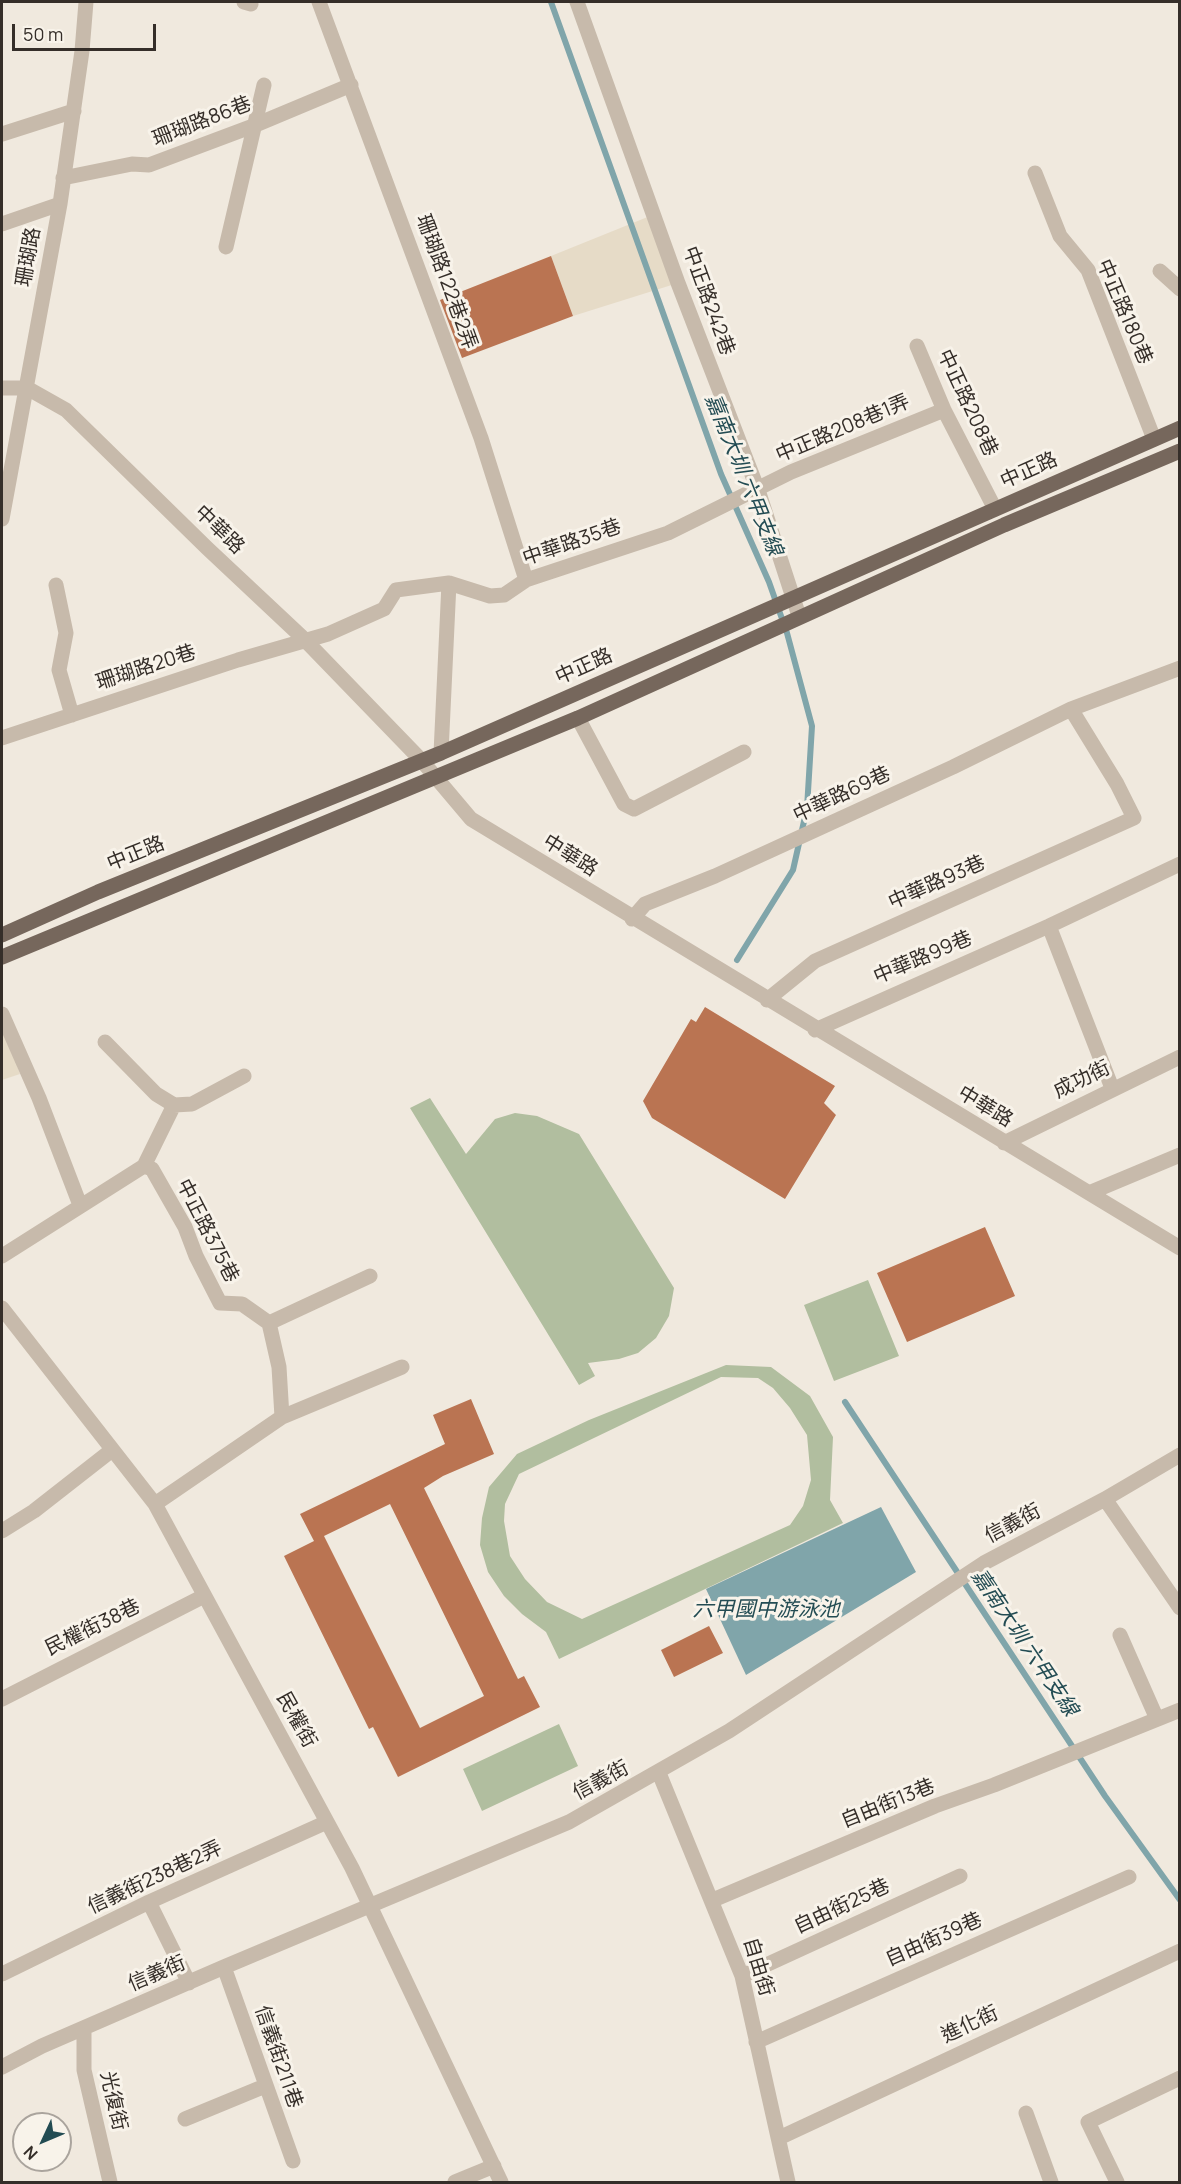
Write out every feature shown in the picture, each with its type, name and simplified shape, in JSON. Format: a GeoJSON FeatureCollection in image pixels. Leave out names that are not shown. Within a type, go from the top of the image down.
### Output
{"type":"FeatureCollection","features":[{"type":"Feature","properties":{"kind":"main road","name":"中正路"},"geometry":{"type":"LineString","coordinates":[[2,934],[98,892],[441,753],[1179,428]]}},
{"type":"Feature","properties":{"kind":"main road","name":"中正路"},"geometry":{"type":"LineString","coordinates":[[2,957],[578,718],[1004,525],[1179,452]]}},
{"type":"Feature","properties":{"kind":"street","name":"珊瑚路"},"geometry":{"type":"LineString","coordinates":[[2,519],[60,204],[74,111],[86,2]]}},
{"type":"Feature","properties":{"kind":"street","name":"珊瑚路122巷2弄"},"geometry":{"type":"LineString","coordinates":[[320,2],[481,438],[526,580]]}},
{"type":"Feature","properties":{"kind":"street","name":"中正路242巷"},"geometry":{"type":"LineString","coordinates":[[577,2],[678,283],[758,490],[799,616]]}},
{"type":"Feature","properties":{"kind":"street"},"geometry":{"type":"LineString","coordinates":[[226,247],[264,85]]}},
{"type":"Feature","properties":{"kind":"street","name":"珊瑚路86巷"},"geometry":{"type":"LineString","coordinates":[[63,178],[132,164],[149,165],[253,126],[351,85]]}},
{"type":"Feature","properties":{"kind":"street"},"geometry":{"type":"LineString","coordinates":[[2,134],[74,111]]}},
{"type":"Feature","properties":{"kind":"street","name":"中正路180巷"},"geometry":{"type":"LineString","coordinates":[[1035,173],[1059,236],[1088,270],[1154,439]]}},
{"type":"Feature","properties":{"kind":"street"},"geometry":{"type":"LineString","coordinates":[[2,224],[60,204]]}},
{"type":"Feature","properties":{"kind":"street"},"geometry":{"type":"LineString","coordinates":[[1160,271],[1179,289]]}},
{"type":"Feature","properties":{"kind":"street","name":"中正路208巷"},"geometry":{"type":"LineString","coordinates":[[917,346],[944,410],[995,509]]}},
{"type":"Feature","properties":{"kind":"street"},"geometry":{"type":"LineString","coordinates":[[2,388],[27,388]]}},
{"type":"Feature","properties":{"kind":"street","name":"中華路"},"geometry":{"type":"LineString","coordinates":[[27,388],[66,410],[304,639],[422,761],[447,795],[471,819],[815,1030],[1179,1248]]}},
{"type":"Feature","properties":{"kind":"street","name":"中正路208巷1弄"},"geometry":{"type":"LineString","coordinates":[[758,490],[791,472],[944,410]]}},
{"type":"Feature","properties":{"kind":"street","name":"中華路35巷"},"geometry":{"type":"LineString","coordinates":[[304,639],[328,634],[384,609],[396,590],[449,583],[490,596],[504,595],[526,580],[668,533],[758,490]]}},
{"type":"Feature","properties":{"kind":"street"},"geometry":{"type":"LineString","coordinates":[[441,753],[449,583]]}},
{"type":"Feature","properties":{"kind":"street"},"geometry":{"type":"LineString","coordinates":[[56,585],[66,633],[59,670],[72,714]]}},
{"type":"Feature","properties":{"kind":"street","name":"珊瑚路20巷"},"geometry":{"type":"LineString","coordinates":[[2,738],[304,639]]}},
{"type":"Feature","properties":{"kind":"street","name":"中華路69巷"},"geometry":{"type":"LineString","coordinates":[[632,919],[645,904],[716,876],[953,767],[1071,709],[1179,668]]}},
{"type":"Feature","properties":{"kind":"street","name":"中華路93巷"},"geometry":{"type":"LineString","coordinates":[[767,1000],[815,961],[1134,818],[1117,784],[1071,709]]}},
{"type":"Feature","properties":{"kind":"street"},"geometry":{"type":"LineString","coordinates":[[578,718],[624,804],[634,809],[744,752]]}},
{"type":"Feature","properties":{"kind":"street","name":"中華路99巷"},"geometry":{"type":"LineString","coordinates":[[815,1030],[1049,926],[1179,864]]}},
{"type":"Feature","properties":{"kind":"street"},"geometry":{"type":"LineString","coordinates":[[1049,926],[1112,1088]]}},
{"type":"Feature","properties":{"kind":"street"},"geometry":{"type":"LineString","coordinates":[[2,1014],[39,1098],[80,1205]]}},
{"type":"Feature","properties":{"kind":"street"},"geometry":{"type":"LineString","coordinates":[[105,1042],[156,1094],[174,1105],[192,1104],[244,1076]]}},
{"type":"Feature","properties":{"kind":"street","name":"成功街"},"geometry":{"type":"LineString","coordinates":[[1004,1143],[1179,1057]]}},
{"type":"Feature","properties":{"kind":"street"},"geometry":{"type":"LineString","coordinates":[[2,1256],[144,1166],[174,1105]]}},
{"type":"Feature","properties":{"kind":"street"},"geometry":{"type":"LineString","coordinates":[[1089,1193],[1179,1155]]}},
{"type":"Feature","properties":{"kind":"street","name":"中正路375巷"},"geometry":{"type":"LineString","coordinates":[[144,1166],[152,1169],[185,1227],[196,1256],[220,1303],[242,1304],[269,1323]]}},
{"type":"Feature","properties":{"kind":"street"},"geometry":{"type":"LineString","coordinates":[[282,1417],[279,1367],[269,1323],[370,1276]]}},
{"type":"Feature","properties":{"kind":"street","name":"民權街"},"geometry":{"type":"LineString","coordinates":[[2,1308],[155,1504],[370,1905],[501,2182]]}},
{"type":"Feature","properties":{"kind":"street"},"geometry":{"type":"LineString","coordinates":[[155,1504],[282,1417],[402,1367]]}},
{"type":"Feature","properties":{"kind":"street"},"geometry":{"type":"LineString","coordinates":[[2,1531],[34,1511],[112,1450]]}},
{"type":"Feature","properties":{"kind":"street","name":"信義街"},"geometry":{"type":"LineString","coordinates":[[2,2066],[224,1967],[569,1822],[659,1773],[729,1731],[984,1563],[1105,1499],[1179,1455]]}},
{"type":"Feature","properties":{"kind":"street"},"geometry":{"type":"LineString","coordinates":[[1105,1499],[1179,1608]]}},
{"type":"Feature","properties":{"kind":"street","name":"民權街38巷"},"geometry":{"type":"LineString","coordinates":[[2,1699],[204,1596]]}},
{"type":"Feature","properties":{"kind":"street"},"geometry":{"type":"LineString","coordinates":[[1120,1635],[1157,1719]]}},
{"type":"Feature","properties":{"kind":"street","name":"自由街13巷"},"geometry":{"type":"LineString","coordinates":[[712,1900],[935,1806],[1064,1758],[1179,1710]]}},
{"type":"Feature","properties":{"kind":"street","name":"自由街"},"geometry":{"type":"LineString","coordinates":[[659,1773],[742,1976],[788,2182]]}},
{"type":"Feature","properties":{"kind":"street","name":"信義街238巷2弄"},"geometry":{"type":"LineString","coordinates":[[2,1974],[149,1902],[327,1822]]}},
{"type":"Feature","properties":{"kind":"street","name":"自由街25巷"},"geometry":{"type":"LineString","coordinates":[[742,1976],[960,1876]]}},
{"type":"Feature","properties":{"kind":"street","name":"自由街39巷"},"geometry":{"type":"LineString","coordinates":[[756,2042],[1129,1877]]}},
{"type":"Feature","properties":{"kind":"street"},"geometry":{"type":"LineString","coordinates":[[149,1902],[189,1983]]}},
{"type":"Feature","properties":{"kind":"street","name":"進化街"},"geometry":{"type":"LineString","coordinates":[[779,2138],[1179,1951]]}},
{"type":"Feature","properties":{"kind":"street","name":"信義街211巷"},"geometry":{"type":"LineString","coordinates":[[224,1967],[293,2161]]}},
{"type":"Feature","properties":{"kind":"street","name":"光復街"},"geometry":{"type":"LineString","coordinates":[[84,2028],[84,2070],[110,2182]]}},
{"type":"Feature","properties":{"kind":"street"},"geometry":{"type":"LineString","coordinates":[[1117,2182],[1088,2122],[1179,2078]]}},
{"type":"Feature","properties":{"kind":"street"},"geometry":{"type":"LineString","coordinates":[[185,2119],[266,2086]]}},
{"type":"Feature","properties":{"kind":"street"},"geometry":{"type":"LineString","coordinates":[[1026,2113],[1051,2182]]}},
{"type":"Feature","properties":{"kind":"street"},"geometry":{"type":"LineString","coordinates":[[455,2182],[494,2166]]}},
{"type":"Feature","properties":{"kind":"green space"},"geometry":{"type":"Polygon","coordinates":[[[430,1098],[466,1154],[495,1119],[515,1113],[537,1116],[579,1134],[674,1288],[669,1316],[656,1338],[638,1353],[619,1359],[588,1363],[595,1376],[579,1385],[410,1108],[430,1098]]]}},
{"type":"Feature","properties":{"kind":"green space"},"geometry":{"type":"Polygon","coordinates":[[[868,1280],[899,1356],[834,1381],[804,1305],[868,1280]]]}},
{"type":"Feature","properties":{"kind":"green space"},"geometry":{"type":"Polygon","coordinates":[[[726,1365],[771,1367],[810,1396],[833,1437],[830,1500],[843,1523],[559,1659],[546,1632],[522,1614],[504,1596],[488,1572],[480,1545],[482,1518],[489,1487],[517,1454],[589,1420],[726,1365]],[[721,1377],[519,1474],[505,1504],[504,1521],[510,1556],[525,1579],[547,1602],[582,1619],[790,1525],[803,1506],[811,1480],[807,1435],[790,1408],[773,1388],[758,1378],[721,1377]]]}},
{"type":"Feature","properties":{"kind":"green space"},"geometry":{"type":"Polygon","coordinates":[[[559,1724],[578,1766],[482,1811],[463,1769],[559,1724]]]}},
{"type":"Feature","properties":{"kind":"shaded area"},"geometry":{"type":"Polygon","coordinates":[[[655,214],[678,283],[573,316],[551,256],[655,214]]]}},
{"type":"Feature","properties":{"kind":"shaded area"},"geometry":{"type":"Polygon","coordinates":[[[2,1023],[20,1074],[2,1080],[2,1023]]]}},
{"type":"Feature","properties":{"kind":"water","name":"六甲國中游泳池"},"geometry":{"type":"Polygon","coordinates":[[[881,1507],[916,1572],[746,1675],[706,1589],[881,1507]]]}},
{"type":"Feature","properties":{"kind":"building"},"geometry":{"type":"Polygon","coordinates":[[[551,256],[573,316],[462,358],[440,300],[551,256]]]}},
{"type":"Feature","properties":{"kind":"building"},"geometry":{"type":"Polygon","coordinates":[[[705,1007],[835,1086],[824,1103],[836,1115],[785,1199],[652,1118],[643,1101],[691,1019],[696,1022],[705,1007]]]}},
{"type":"Feature","properties":{"kind":"building"},"geometry":{"type":"Polygon","coordinates":[[[985,1227],[1015,1296],[907,1342],[877,1273],[985,1227]]]}},
{"type":"Feature","properties":{"kind":"building"},"geometry":{"type":"Polygon","coordinates":[[[471,1399],[494,1454],[443,1476],[424,1488],[518,1679],[524,1676],[540,1707],[398,1777],[373,1727],[369,1729],[284,1556],[314,1541],[300,1514],[445,1444],[433,1415],[471,1399]],[[390,1504],[324,1536],[420,1728],[484,1696],[390,1504]]]}},
{"type":"Feature","properties":{"kind":"building"},"geometry":{"type":"Polygon","coordinates":[[[709,1626],[723,1653],[674,1677],[661,1650],[709,1626]]]}},
{"type":"Feature","properties":{"kind":"waterway","name":"嘉南大圳 六甲支線"},"geometry":{"type":"LineString","coordinates":[[551,2],[721,474],[769,582],[787,633],[812,726],[807,808],[793,870],[737,960]]}},
{"type":"Feature","properties":{"kind":"waterway","name":"嘉南大圳 六甲支線"},"geometry":{"type":"LineString","coordinates":[[845,1402],[1105,1796],[1180,1900]]}}]}
